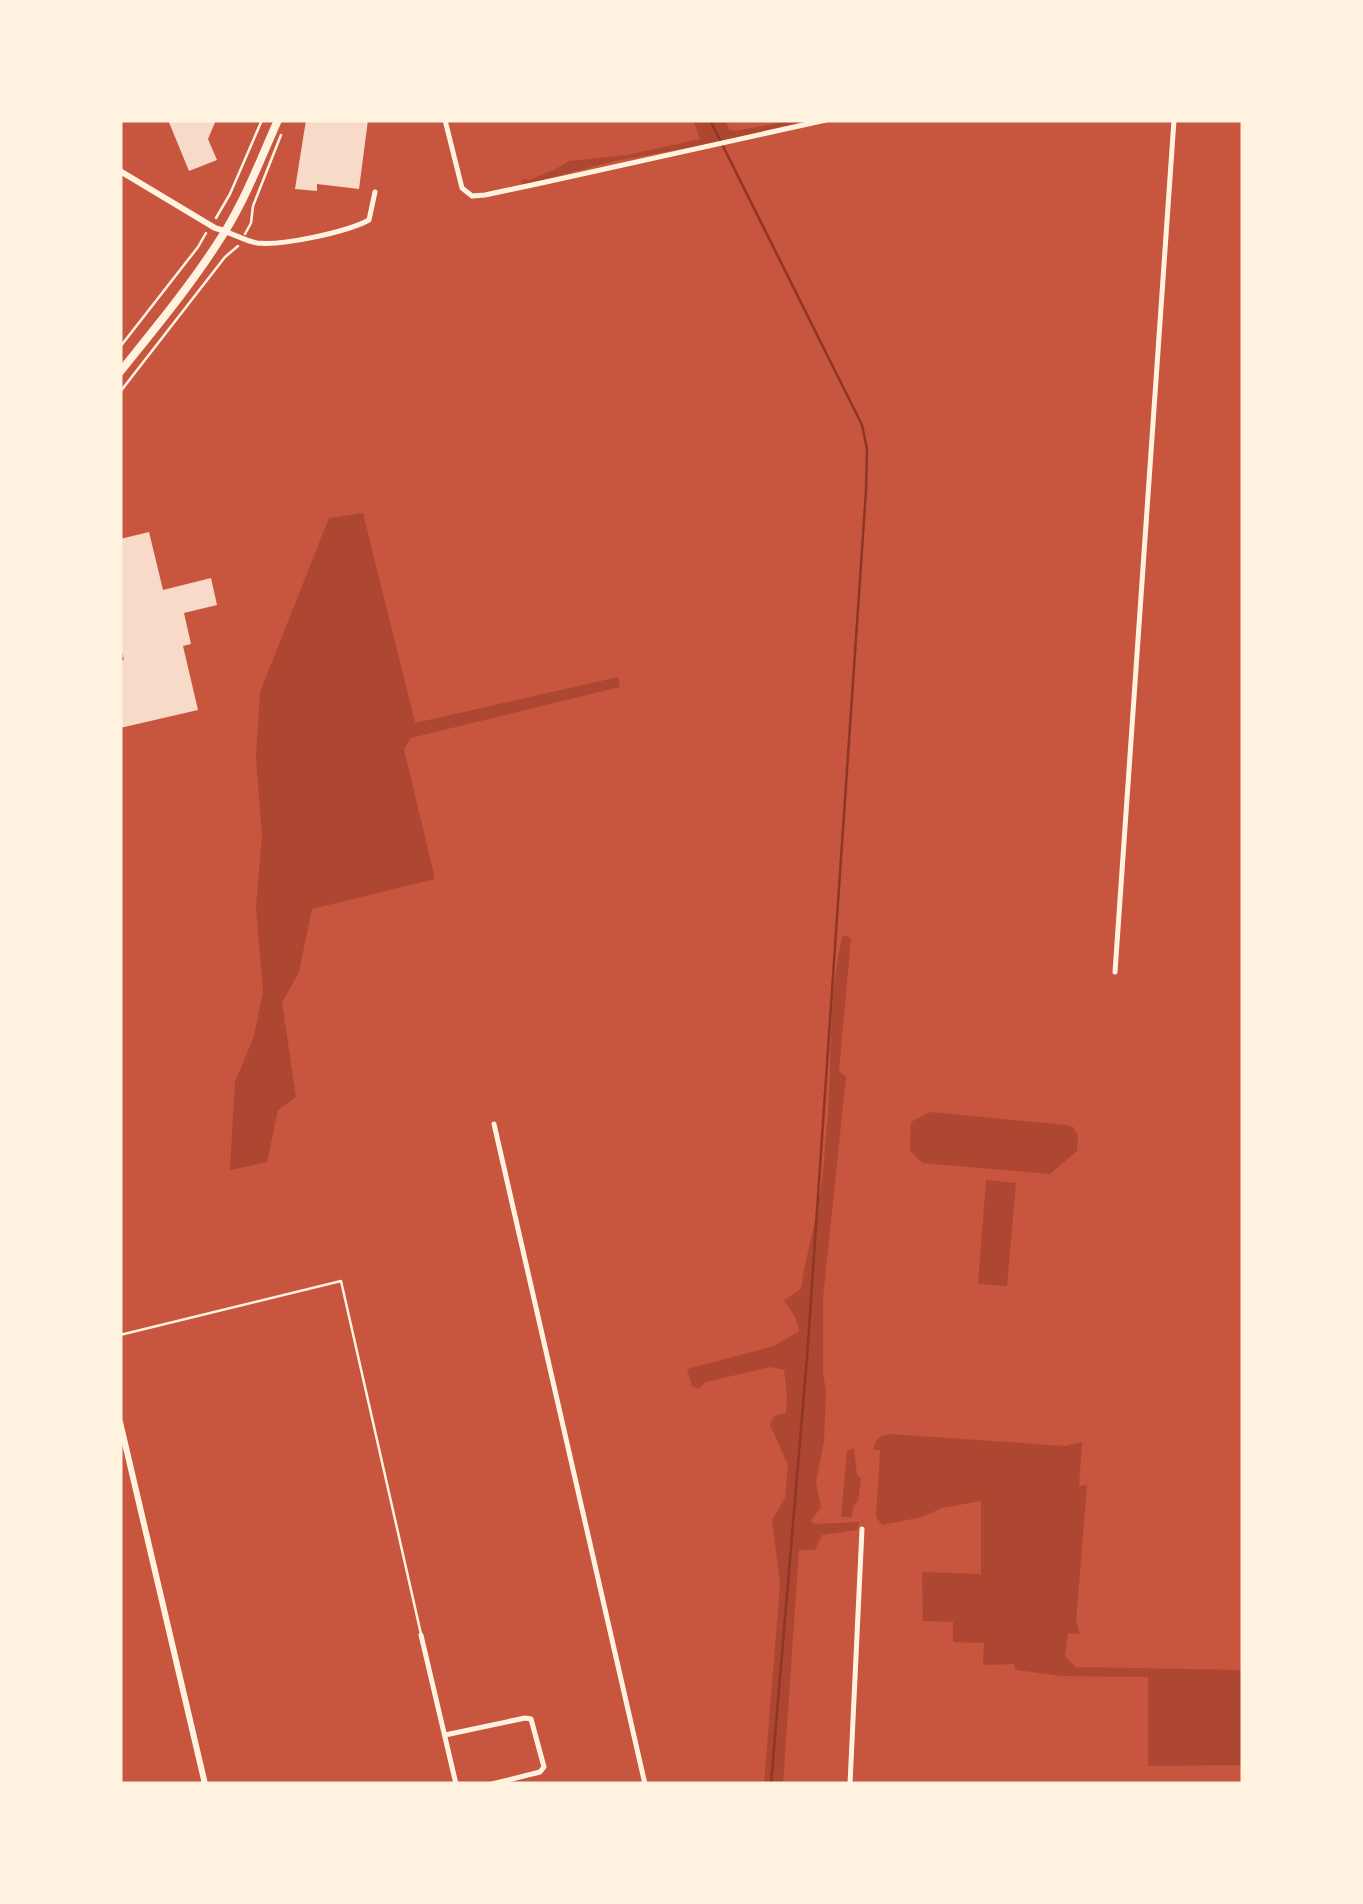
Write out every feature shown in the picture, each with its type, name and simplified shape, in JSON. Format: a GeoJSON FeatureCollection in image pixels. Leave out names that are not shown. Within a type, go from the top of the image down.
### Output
{"type":"FeatureCollection","features":[{"type":"Feature","properties":{"kind":"main road"},"geometry":{"type":"LineString","coordinates":[[120,372],[225,231],[278,120]]}},
{"type":"Feature","properties":{"kind":"street"},"geometry":{"type":"LineString","coordinates":[[445,120],[462,188],[472,196],[826,120]]}},
{"type":"Feature","properties":{"kind":"street"},"geometry":{"type":"LineString","coordinates":[[1115,972],[1174,120]]}},
{"type":"Feature","properties":{"kind":"street"},"geometry":{"type":"LineString","coordinates":[[120,171],[211,225],[265,244],[358,226],[369,220],[375,192]]}},
{"type":"Feature","properties":{"kind":"street"},"geometry":{"type":"LineString","coordinates":[[494,1124],[645,1784]]}},
{"type":"Feature","properties":{"kind":"street"},"geometry":{"type":"LineString","coordinates":[[120,1422],[205,1784]]}},
{"type":"Feature","properties":{"kind":"street"},"geometry":{"type":"LineString","coordinates":[[850,1784],[862,1530]]}},
{"type":"Feature","properties":{"kind":"street"},"geometry":{"type":"LineString","coordinates":[[421,1636],[456,1784]]}},
{"type":"Feature","properties":{"kind":"street"},"geometry":{"type":"LineString","coordinates":[[445,1735],[532,1719],[544,1767],[540,1772],[492,1784]]}},
{"type":"Feature","properties":{"kind":"lane"},"geometry":{"type":"LineString","coordinates":[[120,1335],[341,1281],[421,1636]]}},
{"type":"Feature","properties":{"kind":"path"},"geometry":{"type":"LineString","coordinates":[[120,347],[198,247],[230,194],[262,120]]}},
{"type":"Feature","properties":{"kind":"shaded area"},"geometry":{"type":"Polygon","coordinates":[[[693,120],[725,120],[734,131],[810,120],[522,185],[521,179],[529,180],[569,161],[627,155],[700,139],[693,120]]]}},
{"type":"Feature","properties":{"kind":"shaded area"},"geometry":{"type":"Polygon","coordinates":[[[363,513],[415,723],[618,677],[620,687],[411,738],[404,749],[435,879],[312,909],[299,972],[282,1003],[296,1097],[278,1110],[267,1162],[230,1170],[235,1082],[254,1036],[263,991],[256,908],[262,836],[256,758],[260,692],[329,518],[363,513]]]}},
{"type":"Feature","properties":{"kind":"shaded area"},"geometry":{"type":"Polygon","coordinates":[[[843,935],[851,938],[839,1071],[846,1077],[823,1298],[826,1393],[824,1441],[816,1482],[821,1507],[811,1521],[859,1522],[857,1530],[822,1535],[815,1550],[799,1550],[783,1784],[764,1784],[780,1584],[772,1520],[785,1498],[788,1465],[770,1425],[774,1416],[786,1413],[784,1370],[770,1367],[706,1382],[698,1389],[692,1386],[687,1369],[774,1346],[799,1331],[784,1300],[801,1289],[820,1194],[833,1001],[843,935]]]}},
{"type":"Feature","properties":{"kind":"shaded area"},"geometry":{"type":"Polygon","coordinates":[[[930,1112],[1066,1125],[1073,1127],[1078,1136],[1077,1151],[1050,1174],[922,1163],[910,1150],[911,1122],[930,1112]]]}},
{"type":"Feature","properties":{"kind":"shaded area"},"geometry":{"type":"Polygon","coordinates":[[[986,1180],[1016,1183],[1007,1286],[978,1284],[986,1180]]]}},
{"type":"Feature","properties":{"kind":"shaded area"},"geometry":{"type":"Polygon","coordinates":[[[889,1434],[1065,1446],[1082,1442],[1079,1486],[1087,1485],[1076,1622],[1080,1634],[1068,1633],[1065,1656],[1076,1667],[1243,1670],[1243,1765],[1148,1766],[1148,1677],[1061,1676],[1016,1670],[1014,1664],[983,1665],[984,1643],[953,1642],[953,1622],[923,1621],[922,1572],[981,1574],[981,1501],[882,1525],[876,1517],[880,1450],[874,1450],[874,1446],[889,1434]]]}},
{"type":"Feature","properties":{"kind":"shaded area"},"geometry":{"type":"Polygon","coordinates":[[[854,1448],[857,1475],[861,1478],[858,1501],[852,1517],[841,1517],[847,1451],[854,1448]]]}},
{"type":"Feature","properties":{"kind":"building"},"geometry":{"type":"Polygon","coordinates":[[[168,120],[216,120],[208,139],[217,160],[189,171],[168,120]]]}},
{"type":"Feature","properties":{"kind":"building"},"geometry":{"type":"Polygon","coordinates":[[[306,120],[368,120],[359,189],[317,184],[317,191],[295,189],[306,120]]]}},
{"type":"Feature","properties":{"kind":"building"},"geometry":{"type":"Polygon","coordinates":[[[149,532],[163,590],[211,578],[217,605],[184,613],[191,644],[183,646],[198,710],[120,728],[120,661],[124,660],[120,644],[120,539],[149,532]]]}},
{"type":"Feature","properties":{"kind":"waterway"},"geometry":{"type":"LineString","coordinates":[[710,120],[862,425],[867,449],[807,1358],[771,1784]]}}]}
